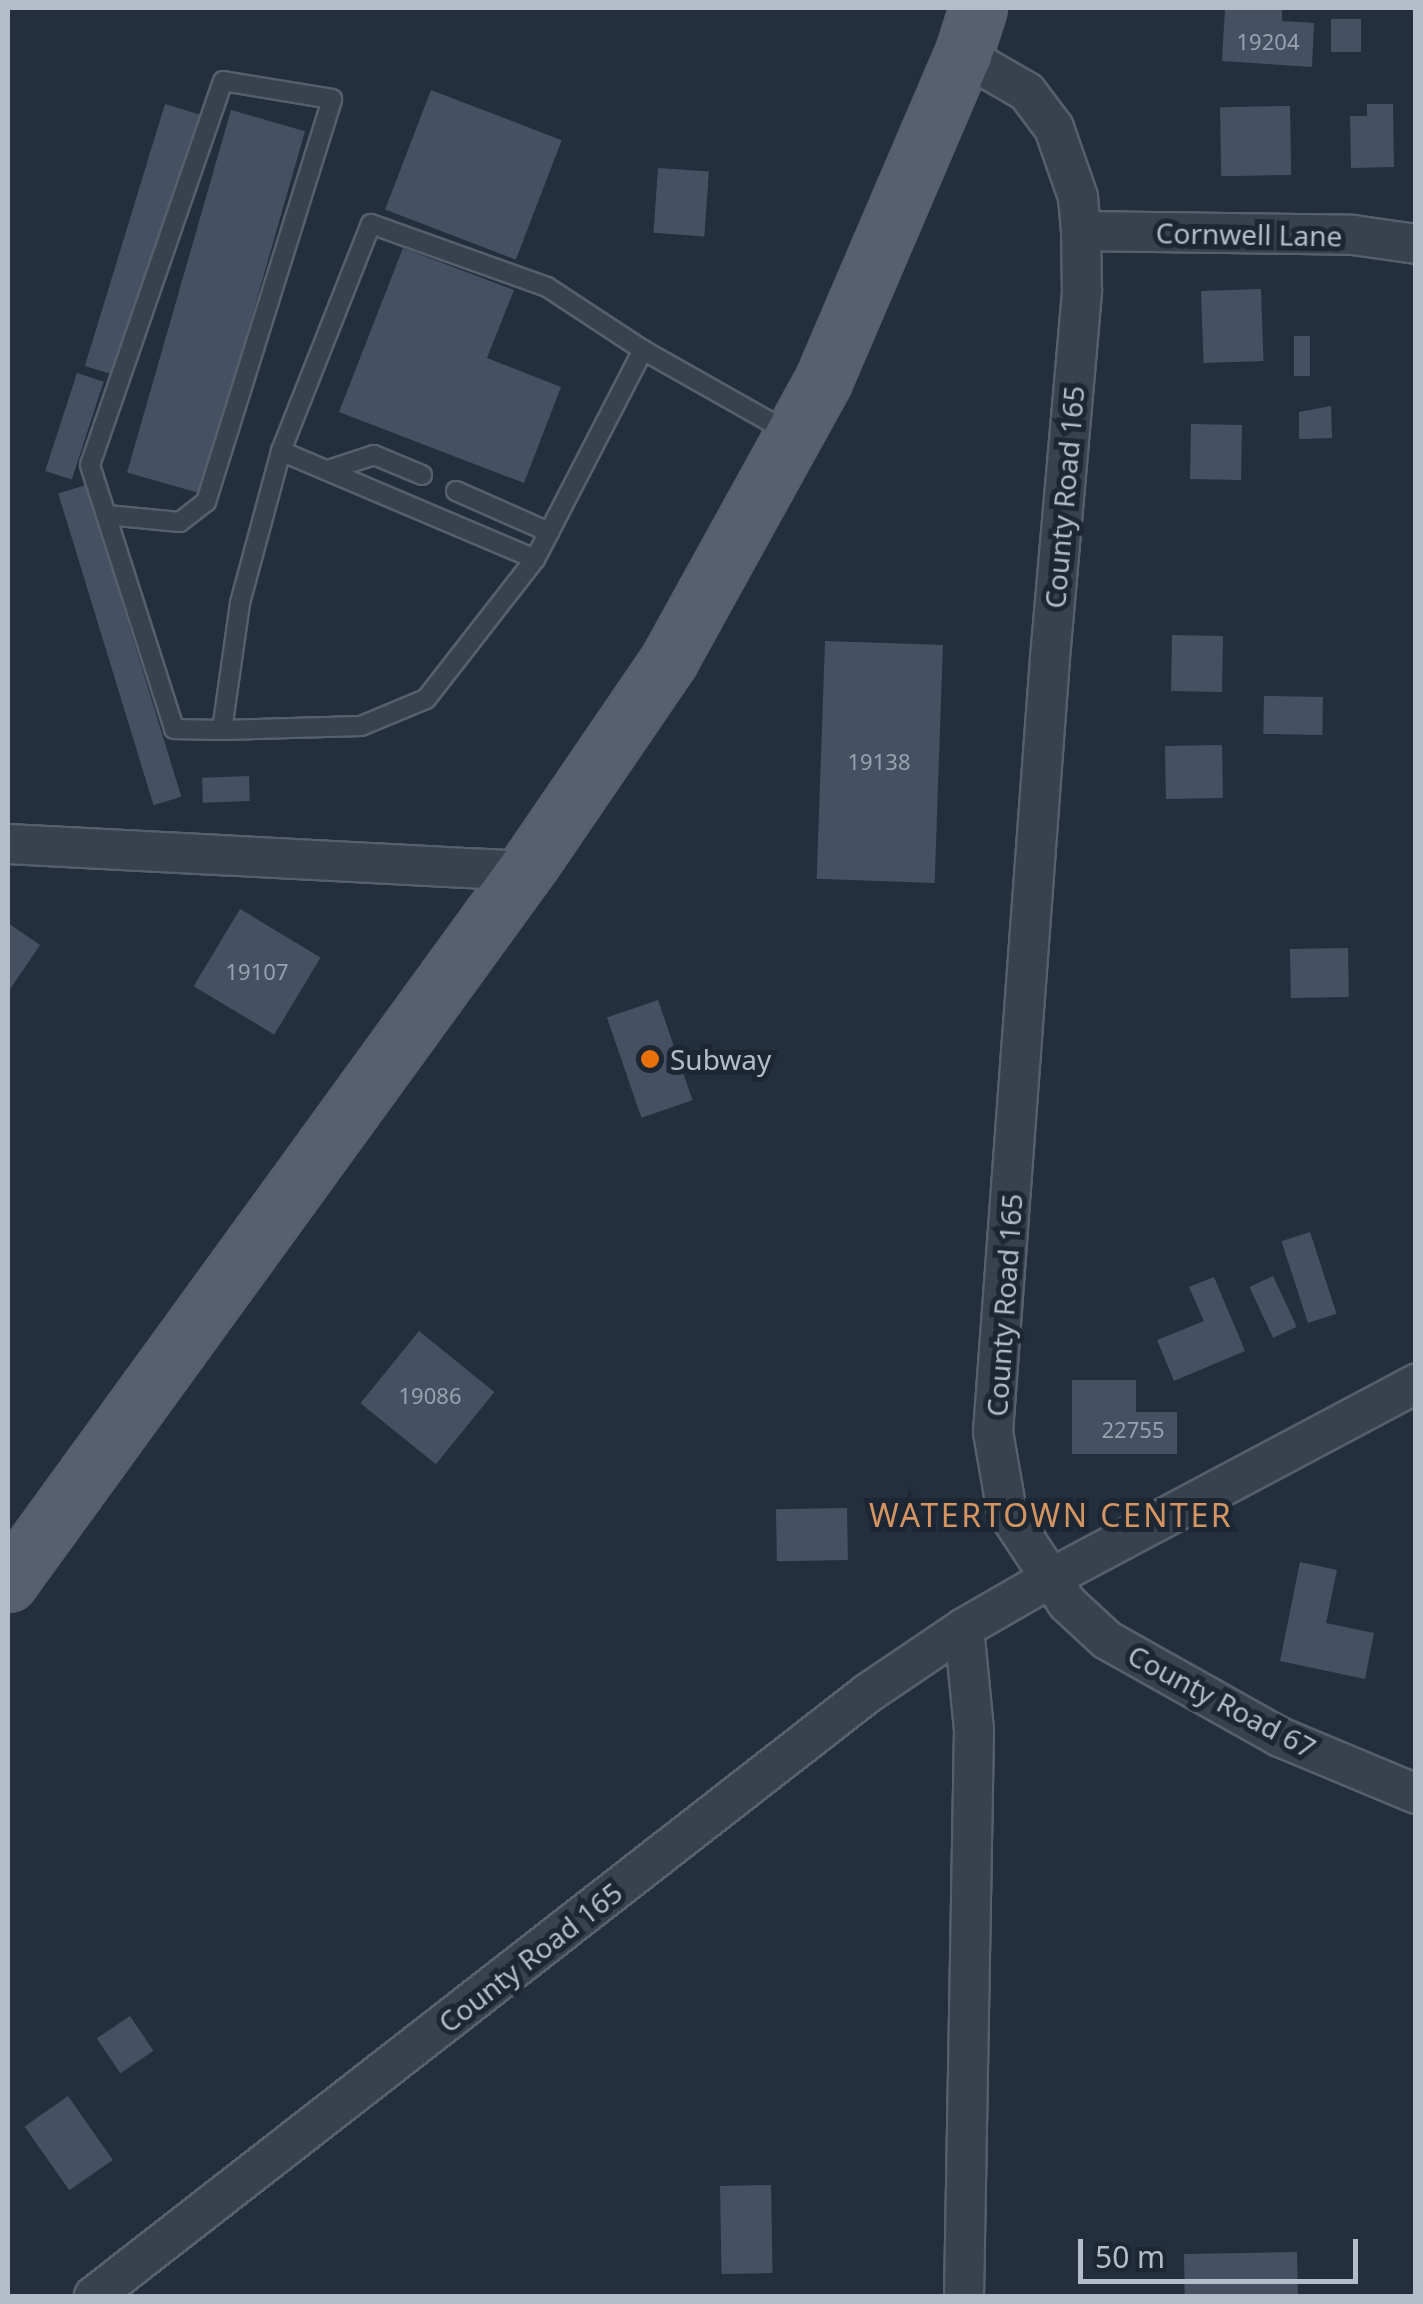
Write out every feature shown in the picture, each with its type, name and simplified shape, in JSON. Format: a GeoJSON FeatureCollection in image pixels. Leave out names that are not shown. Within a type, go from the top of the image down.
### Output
{"type":"FeatureCollection","features":[{"type":"Feature","properties":{"kind":"main road"},"geometry":{"type":"LineString","coordinates":[[8,1583],[525,871],[669,660],[823,381],[970,31]]}},
{"type":"Feature","properties":{"kind":"street","name":"County Road 165"},"geometry":{"type":"LineString","coordinates":[[94,2296],[868,1693],[964,1628],[1049,1579],[1008,1512],[994,1432],[1050,658],[1082,292],[1081,232],[1078,196],[1054,128],[1027,92],[970,31]]}},
{"type":"Feature","properties":{"kind":"street","name":"Cornwell Lane"},"geometry":{"type":"LineString","coordinates":[[1081,232],[1353,235],[1416,244]]}},
{"type":"Feature","properties":{"kind":"street"},"geometry":{"type":"LineString","coordinates":[[8,844],[525,871]]}},
{"type":"Feature","properties":{"kind":"street"},"geometry":{"type":"LineString","coordinates":[[1049,1579],[1416,1384]]}},
{"type":"Feature","properties":{"kind":"street","name":"County Road 67"},"geometry":{"type":"LineString","coordinates":[[1049,1579],[1067,1603],[1107,1640],[1280,1737],[1416,1794]]}},
{"type":"Feature","properties":{"kind":"street"},"geometry":{"type":"LineString","coordinates":[[964,1628],[974,1730],[964,2296]]}},
{"type":"Feature","properties":{"kind":"lane"},"geometry":{"type":"LineString","coordinates":[[107,515],[180,522],[206,502],[332,99],[223,81],[90,465],[174,729],[361,726],[426,699],[535,558],[644,350]]}},
{"type":"Feature","properties":{"kind":"lane"},"geometry":{"type":"LineString","coordinates":[[222,730],[240,603],[281,452],[371,224],[547,287],[644,350],[793,435]]}},
{"type":"Feature","properties":{"kind":"lane"},"geometry":{"type":"LineString","coordinates":[[281,452],[331,469],[535,558]]}},
{"type":"Feature","properties":{"kind":"lane"},"geometry":{"type":"LineString","coordinates":[[331,469],[374,456],[422,475]]}},
{"type":"Feature","properties":{"kind":"lane"},"geometry":{"type":"LineString","coordinates":[[456,491],[549,532]]}},
{"type":"Feature","properties":{"kind":"building"},"geometry":{"type":"Polygon","coordinates":[[[1225,8],[1282,8],[1282,21],[1314,23],[1312,67],[1222,61],[1225,8]]]}},
{"type":"Feature","properties":{"kind":"building"},"geometry":{"type":"Polygon","coordinates":[[[1331,19],[1361,19],[1361,52],[1331,52],[1331,19]]]}},
{"type":"Feature","properties":{"kind":"building"},"geometry":{"type":"Polygon","coordinates":[[[431,90],[562,140],[516,260],[385,209],[431,90]]]}},
{"type":"Feature","properties":{"kind":"building"},"geometry":{"type":"Polygon","coordinates":[[[165,104],[200,115],[120,377],[85,366],[165,104]]]}},
{"type":"Feature","properties":{"kind":"building"},"geometry":{"type":"Polygon","coordinates":[[[1367,104],[1393,104],[1394,167],[1351,168],[1350,116],[1367,116],[1367,104]]]}},
{"type":"Feature","properties":{"kind":"building"},"geometry":{"type":"Polygon","coordinates":[[[1290,106],[1291,175],[1221,176],[1220,107],[1290,106]]]}},
{"type":"Feature","properties":{"kind":"building"},"geometry":{"type":"Polygon","coordinates":[[[231,110],[305,131],[201,494],[127,472],[231,110]]]}},
{"type":"Feature","properties":{"kind":"building"},"geometry":{"type":"Polygon","coordinates":[[[658,168],[709,172],[704,236],[653,233],[658,168]]]}},
{"type":"Feature","properties":{"kind":"building"},"geometry":{"type":"Polygon","coordinates":[[[403,248],[514,290],[487,358],[561,387],[524,483],[339,412],[403,248]]]}},
{"type":"Feature","properties":{"kind":"building"},"geometry":{"type":"Polygon","coordinates":[[[1261,289],[1264,361],[1204,363],[1201,291],[1261,289]]]}},
{"type":"Feature","properties":{"kind":"building"},"geometry":{"type":"Polygon","coordinates":[[[1294,336],[1310,336],[1310,376],[1294,376],[1294,336]]]}},
{"type":"Feature","properties":{"kind":"building"},"geometry":{"type":"Polygon","coordinates":[[[77,373],[104,382],[72,480],[45,471],[77,373]]]}},
{"type":"Feature","properties":{"kind":"building"},"geometry":{"type":"Polygon","coordinates":[[[1331,406],[1332,438],[1299,439],[1299,412],[1331,406]]]}},
{"type":"Feature","properties":{"kind":"building"},"geometry":{"type":"Polygon","coordinates":[[[1191,424],[1242,425],[1241,480],[1190,479],[1191,424]]]}},
{"type":"Feature","properties":{"kind":"building"},"geometry":{"type":"Polygon","coordinates":[[[86,485],[181,797],[154,805],[58,493],[86,485]]]}},
{"type":"Feature","properties":{"kind":"building"},"geometry":{"type":"Polygon","coordinates":[[[1172,635],[1223,636],[1222,692],[1171,691],[1172,635]]]}},
{"type":"Feature","properties":{"kind":"building"},"geometry":{"type":"Polygon","coordinates":[[[825,641],[943,645],[935,883],[817,879],[825,641]]]}},
{"type":"Feature","properties":{"kind":"building"},"geometry":{"type":"Polygon","coordinates":[[[1264,696],[1323,697],[1322,735],[1263,734],[1264,696]]]}},
{"type":"Feature","properties":{"kind":"building"},"geometry":{"type":"Polygon","coordinates":[[[1222,745],[1223,798],[1166,799],[1165,746],[1222,745]]]}},
{"type":"Feature","properties":{"kind":"building"},"geometry":{"type":"Polygon","coordinates":[[[249,776],[250,801],[203,803],[202,778],[249,776]]]}},
{"type":"Feature","properties":{"kind":"building"},"geometry":{"type":"Polygon","coordinates":[[[240,909],[321,957],[274,1035],[194,986],[240,909]]]}},
{"type":"Feature","properties":{"kind":"building"},"geometry":{"type":"Polygon","coordinates":[[[8,923],[40,945],[8,992],[8,923]]]}},
{"type":"Feature","properties":{"kind":"building"},"geometry":{"type":"Polygon","coordinates":[[[1348,948],[1349,997],[1291,998],[1290,949],[1348,948]]]}},
{"type":"Feature","properties":{"kind":"building","name":"Subway"},"geometry":{"type":"Polygon","coordinates":[[[658,1000],[693,1100],[641,1118],[607,1018],[658,1000]]]}},
{"type":"Feature","properties":{"kind":"building"},"geometry":{"type":"Polygon","coordinates":[[[1310,1232],[1337,1314],[1308,1323],[1281,1241],[1310,1232]]]}},
{"type":"Feature","properties":{"kind":"building"},"geometry":{"type":"Polygon","coordinates":[[[1273,1276],[1297,1327],[1273,1338],[1249,1287],[1273,1276]]]}},
{"type":"Feature","properties":{"kind":"building"},"geometry":{"type":"Polygon","coordinates":[[[1214,1277],[1245,1351],[1174,1381],[1157,1340],[1204,1321],[1189,1287],[1214,1277]]]}},
{"type":"Feature","properties":{"kind":"building"},"geometry":{"type":"Polygon","coordinates":[[[419,1331],[494,1392],[436,1464],[360,1403],[419,1331]]]}},
{"type":"Feature","properties":{"kind":"building"},"geometry":{"type":"Polygon","coordinates":[[[1072,1380],[1136,1380],[1136,1412],[1177,1412],[1177,1454],[1072,1454],[1072,1380]]]}},
{"type":"Feature","properties":{"kind":"building"},"geometry":{"type":"Polygon","coordinates":[[[847,1508],[848,1560],[777,1561],[776,1509],[847,1508]]]}},
{"type":"Feature","properties":{"kind":"building"},"geometry":{"type":"Polygon","coordinates":[[[1300,1562],[1337,1570],[1326,1623],[1374,1633],[1365,1679],[1280,1661],[1300,1562]]]}},
{"type":"Feature","properties":{"kind":"building"},"geometry":{"type":"Polygon","coordinates":[[[130,2016],[153,2051],[120,2073],[97,2038],[130,2016]]]}},
{"type":"Feature","properties":{"kind":"building"},"geometry":{"type":"Polygon","coordinates":[[[68,2096],[113,2160],[69,2190],[25,2126],[68,2096]]]}},
{"type":"Feature","properties":{"kind":"building"},"geometry":{"type":"Polygon","coordinates":[[[771,2185],[773,2273],[722,2274],[720,2186],[771,2185]]]}},
{"type":"Feature","properties":{"kind":"building"},"geometry":{"type":"Polygon","coordinates":[[[1297,2252],[1298,2296],[1185,2296],[1184,2254],[1297,2252]]]}},
{"type":"Feature","properties":{"kind":"place","name":"Subway"},"geometry":{"type":"Point","coordinates":[650,1059]}},
{"type":"Feature","properties":{"kind":"district","name":"WATERTOWN CENTER"},"geometry":{"type":"Point","coordinates":[1051,1515]}}]}
